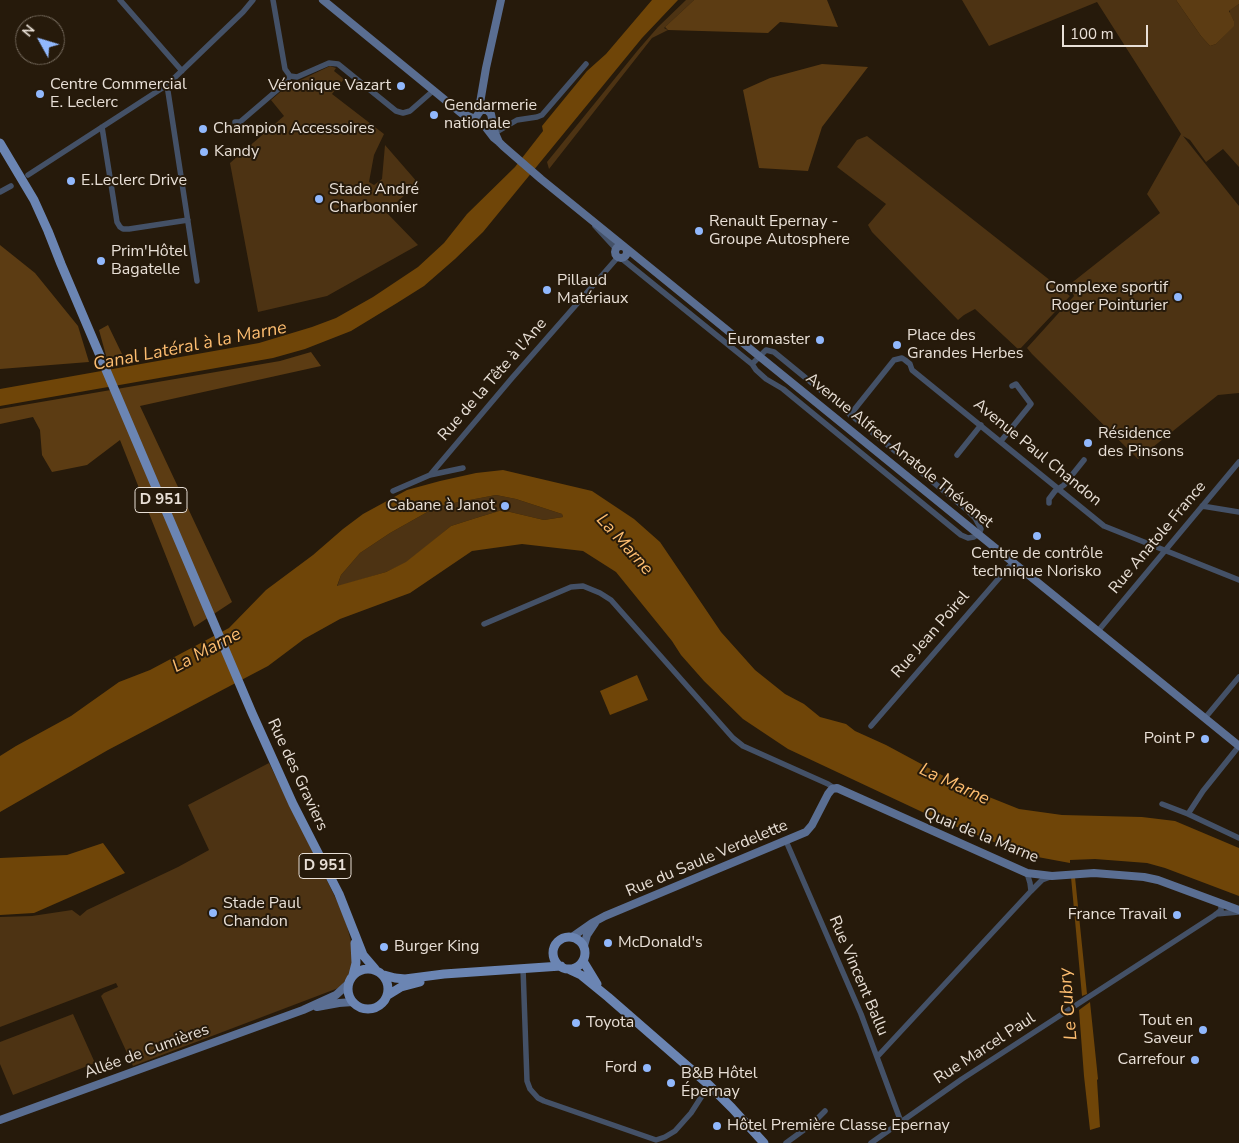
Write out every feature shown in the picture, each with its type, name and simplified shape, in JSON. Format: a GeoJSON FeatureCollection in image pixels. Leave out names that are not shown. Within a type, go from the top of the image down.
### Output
{"type":"FeatureCollection","features":[{"type":"Feature","properties":{"kind":"main road"},"geometry":{"type":"LineString","coordinates":[[323,0],[458,110],[479,114],[489,111]]}},
{"type":"Feature","properties":{"kind":"main road"},"geometry":{"type":"LineString","coordinates":[[502,0],[488,58],[479,114],[481,124],[504,146]]}},
{"type":"Feature","properties":{"kind":"main road"},"geometry":{"type":"LineString","coordinates":[[483,90],[485,103],[491,114],[494,133],[504,146]]}},
{"type":"Feature","properties":{"kind":"main road"},"geometry":{"type":"LineString","coordinates":[[484,125],[487,125],[492,120]]}},
{"type":"Feature","properties":{"kind":"main road","name":"D 951"},"geometry":{"type":"LineString","coordinates":[[0,143],[34,200],[60,264]]}},
{"type":"Feature","properties":{"kind":"main road","name":"Avenue Alfred Anatole Thévenet"},"geometry":{"type":"LineString","coordinates":[[504,146],[594,221],[623,254],[638,257],[1239,746]]}},
{"type":"Feature","properties":{"kind":"main road","name":"D 951"},"geometry":{"type":"LineString","coordinates":[[0,154],[33,210],[60,264]]}},
{"type":"Feature","properties":{"kind":"main road"},"geometry":{"type":"LineString","coordinates":[[616,249],[621,246],[623,254]]}},
{"type":"Feature","properties":{"kind":"main road","name":"Rue des Graviers"},"geometry":{"type":"LineString","coordinates":[[60,264],[252,713],[293,804],[339,894],[365,959],[375,969]]}},
{"type":"Feature","properties":{"kind":"main road","name":"Rue du Saule Verdelette"},"geometry":{"type":"LineString","coordinates":[[572,937],[597,920],[786,841],[809,829],[825,798],[834,788]]}},
{"type":"Feature","properties":{"kind":"main road","name":"Quai de la Marne"},"geometry":{"type":"LineString","coordinates":[[834,788],[840,789],[1027,873],[1052,876],[1094,873],[1144,877],[1239,911]]}},
{"type":"Feature","properties":{"kind":"main road"},"geometry":{"type":"LineString","coordinates":[[384,975],[389,985],[388,995],[384,1002],[372,1009],[358,1007],[348,994],[348,984],[353,975],[363,969],[375,969],[384,975],[405,978],[525,968],[577,967],[583,961],[587,935],[597,920]]}},
{"type":"Feature","properties":{"kind":"main road","name":"Rue des Graviers"},"geometry":{"type":"LineString","coordinates":[[353,930],[356,958],[353,975]]}},
{"type":"Feature","properties":{"kind":"main road"},"geometry":{"type":"LineString","coordinates":[[525,968],[543,962],[557,942],[565,937],[572,937],[584,946]]}},
{"type":"Feature","properties":{"kind":"main road"},"geometry":{"type":"LineString","coordinates":[[553,950],[555,959],[565,968],[581,975],[709,1085],[764,1143]]}},
{"type":"Feature","properties":{"kind":"main road"},"geometry":{"type":"LineString","coordinates":[[583,961],[590,976],[608,997]]}},
{"type":"Feature","properties":{"kind":"main road"},"geometry":{"type":"LineString","coordinates":[[388,995],[410,984],[462,973]]}},
{"type":"Feature","properties":{"kind":"main road","name":"Allée de Cumières"},"geometry":{"type":"LineString","coordinates":[[0,1120],[303,1010],[336,995],[348,984]]}},
{"type":"Feature","properties":{"kind":"main road","name":"Allée de Cumières"},"geometry":{"type":"LineString","coordinates":[[303,1010],[339,1002],[353,1002]]}},
{"type":"Feature","properties":{"kind":"street"},"geometry":{"type":"LineString","coordinates":[[120,0],[182,71]]}},
{"type":"Feature","properties":{"kind":"street"},"geometry":{"type":"LineString","coordinates":[[28,175],[167,85],[243,12],[253,0]]}},
{"type":"Feature","properties":{"kind":"street"},"geometry":{"type":"LineString","coordinates":[[273,0],[285,69],[290,76],[297,77],[328,63],[338,64],[396,111],[403,114],[410,111],[434,90]]}},
{"type":"Feature","properties":{"kind":"street"},"geometry":{"type":"LineString","coordinates":[[494,133],[522,119],[542,115],[586,64]]}},
{"type":"Feature","properties":{"kind":"street"},"geometry":{"type":"LineString","coordinates":[[235,122],[240,122],[282,86],[290,76]]}},
{"type":"Feature","properties":{"kind":"street"},"geometry":{"type":"LineString","coordinates":[[167,85],[197,281]]}},
{"type":"Feature","properties":{"kind":"street"},"geometry":{"type":"LineString","coordinates":[[102,127],[117,222],[120,227],[127,229],[188,220]]}},
{"type":"Feature","properties":{"kind":"street"},"geometry":{"type":"LineString","coordinates":[[0,192],[11,186]]}},
{"type":"Feature","properties":{"kind":"street"},"geometry":{"type":"LineString","coordinates":[[594,221],[596,228],[616,249]]}},
{"type":"Feature","properties":{"kind":"street"},"geometry":{"type":"LineString","coordinates":[[623,254],[752,364],[766,379],[783,388],[961,535],[968,538],[979,534],[981,529],[975,518],[774,352],[766,350],[758,355],[752,364]]}},
{"type":"Feature","properties":{"kind":"street","name":"Rue de la Tête à l'Ane"},"geometry":{"type":"LineString","coordinates":[[430,475],[623,254]]}},
{"type":"Feature","properties":{"kind":"street","name":"Avenue Paul Chandon"},"geometry":{"type":"LineString","coordinates":[[850,414],[894,360],[902,358],[908,361],[912,370],[1060,488],[1104,526],[1239,580]]}},
{"type":"Feature","properties":{"kind":"street"},"geometry":{"type":"LineString","coordinates":[[1001,441],[1031,404],[1016,384],[1012,386]]}},
{"type":"Feature","properties":{"kind":"street"},"geometry":{"type":"LineString","coordinates":[[957,455],[981,425]]}},
{"type":"Feature","properties":{"kind":"street"},"geometry":{"type":"LineString","coordinates":[[1049,503],[1048,499],[1084,460]]}},
{"type":"Feature","properties":{"kind":"street","name":"Rue Anatole France"},"geometry":{"type":"LineString","coordinates":[[1098,631],[1239,462]]}},
{"type":"Feature","properties":{"kind":"street"},"geometry":{"type":"LineString","coordinates":[[393,491],[430,475],[462,468]]}},
{"type":"Feature","properties":{"kind":"street"},"geometry":{"type":"LineString","coordinates":[[1202,506],[1239,512]]}},
{"type":"Feature","properties":{"kind":"street","name":"Rue Jean Poirel"},"geometry":{"type":"LineString","coordinates":[[871,726],[1013,562]]}},
{"type":"Feature","properties":{"kind":"street"},"geometry":{"type":"LineString","coordinates":[[484,624],[572,587],[583,586],[600,593],[611,600],[733,738],[743,746],[834,788]]}},
{"type":"Feature","properties":{"kind":"street"},"geometry":{"type":"LineString","coordinates":[[1205,718],[1239,677]]}},
{"type":"Feature","properties":{"kind":"street"},"geometry":{"type":"LineString","coordinates":[[1188,814],[1203,791],[1239,746]]}},
{"type":"Feature","properties":{"kind":"street"},"geometry":{"type":"LineString","coordinates":[[1162,804],[1239,838]]}},
{"type":"Feature","properties":{"kind":"street","name":"Rue Vincent Ballu"},"geometry":{"type":"LineString","coordinates":[[786,841],[877,1057],[901,1122]]}},
{"type":"Feature","properties":{"kind":"street"},"geometry":{"type":"LineString","coordinates":[[1027,873],[1030,892]]}},
{"type":"Feature","properties":{"kind":"street"},"geometry":{"type":"LineString","coordinates":[[877,1057],[1030,892],[1042,880],[1052,876]]}},
{"type":"Feature","properties":{"kind":"street"},"geometry":{"type":"LineString","coordinates":[[1216,914],[1221,910],[1221,903]]}},
{"type":"Feature","properties":{"kind":"street","name":"Rue Marcel Paul"},"geometry":{"type":"LineString","coordinates":[[871,1143],[962,1080],[1216,914],[1239,911]]}},
{"type":"Feature","properties":{"kind":"street"},"geometry":{"type":"LineString","coordinates":[[525,968],[527,1081],[530,1089],[538,1098],[656,1140],[675,1131],[691,1113],[709,1085]]}},
{"type":"Feature","properties":{"kind":"street"},"geometry":{"type":"LineString","coordinates":[[786,1143],[812,1124],[825,1111]]}},
{"type":"Feature","properties":{"kind":"shaded area"},"geometry":{"type":"Polygon","coordinates":[[[686,0],[694,0],[664,28],[668,30],[652,38],[549,169],[547,162],[638,50],[658,27],[686,0]]]}},
{"type":"Feature","properties":{"kind":"shaded area"},"geometry":{"type":"Polygon","coordinates":[[[694,0],[827,0],[838,27],[780,22],[768,33],[668,30],[665,27],[694,0]]]}},
{"type":"Feature","properties":{"kind":"shaded area","name":"Complexe sportif Roger Pointurier"},"geometry":{"type":"Polygon","coordinates":[[[962,0],[1176,0],[1210,46],[1216,44],[1233,26],[1234,21],[1230,10],[1239,4],[1239,167],[1223,149],[1206,162],[1190,140],[1183,136],[1239,206],[1239,393],[1218,395],[1138,459],[1027,348],[1074,296],[1069,285],[1160,213],[1147,194],[1181,134],[1097,2],[989,46],[962,0]]]}},
{"type":"Feature","properties":{"kind":"shaded area"},"geometry":{"type":"Polygon","coordinates":[[[1176,0],[1239,0],[1239,4],[1229,11],[1234,21],[1234,26],[1216,44],[1210,46],[1176,0]]]}},
{"type":"Feature","properties":{"kind":"shaded area"},"geometry":{"type":"Polygon","coordinates":[[[822,64],[868,67],[822,127],[808,171],[759,168],[743,90],[770,78],[822,64]]]}},
{"type":"Feature","properties":{"kind":"shaded area","name":"Stade André Charbonnier"},"geometry":{"type":"Polygon","coordinates":[[[330,66],[336,68],[334,71],[344,79],[332,94],[384,134],[374,155],[369,182],[374,185],[382,179],[385,145],[418,183],[386,212],[418,245],[327,296],[258,312],[230,163],[284,116],[271,100],[286,87],[330,66]]]}},
{"type":"Feature","properties":{"kind":"shaded area"},"geometry":{"type":"Polygon","coordinates":[[[867,136],[1070,296],[1019,350],[975,309],[958,320],[872,232],[868,225],[886,204],[837,167],[857,140],[867,136]]]}},
{"type":"Feature","properties":{"kind":"shaded area"},"geometry":{"type":"Polygon","coordinates":[[[0,245],[35,273],[78,326],[89,362],[0,369],[0,245]]]}},
{"type":"Feature","properties":{"kind":"shaded area"},"geometry":{"type":"Polygon","coordinates":[[[108,325],[122,354],[107,359],[99,330],[108,325]]]}},
{"type":"Feature","properties":{"kind":"shaded area"},"geometry":{"type":"Polygon","coordinates":[[[311,352],[321,366],[140,406],[232,602],[194,627],[120,440],[87,465],[52,472],[42,455],[40,430],[33,417],[0,424],[0,409],[280,361],[311,352]]]}},
{"type":"Feature","properties":{"kind":"shaded area"},"geometry":{"type":"Polygon","coordinates":[[[496,495],[516,499],[562,514],[563,517],[544,520],[499,511],[476,518],[451,526],[406,563],[386,572],[337,587],[341,575],[360,553],[390,533],[438,506],[496,495]]]}},
{"type":"Feature","properties":{"kind":"shaded area","name":"Stade Paul Chandon"},"geometry":{"type":"Polygon","coordinates":[[[269,763],[341,909],[347,926],[352,945],[353,960],[350,974],[341,987],[133,1066],[101,996],[118,987],[116,983],[0,1027],[0,917],[32,916],[72,910],[80,916],[87,910],[178,867],[209,850],[188,805],[269,763]]]}},
{"type":"Feature","properties":{"kind":"shaded area"},"geometry":{"type":"Polygon","coordinates":[[[73,1014],[95,1063],[13,1095],[0,1064],[0,1042],[73,1014]]]}},
{"type":"Feature","properties":{"kind":"water"},"geometry":{"type":"Polygon","coordinates":[[[652,0],[678,0],[642,38],[483,232],[424,286],[397,303],[351,331],[305,349],[273,358],[0,406],[0,389],[259,343],[336,318],[373,297],[418,267],[444,243],[467,214],[515,167],[543,131],[542,126],[587,71],[606,54],[652,0]]]}},
{"type":"Feature","properties":{"kind":"water","name":"La Marne"},"geometry":{"type":"Polygon","coordinates":[[[503,470],[592,491],[634,519],[660,542],[721,632],[755,670],[785,694],[804,704],[820,717],[846,724],[855,731],[886,745],[964,787],[1019,809],[1062,815],[1142,817],[1175,821],[1239,848],[1239,896],[1147,863],[1095,859],[1070,860],[1070,863],[1016,853],[1004,846],[935,818],[788,749],[743,719],[704,681],[681,655],[672,641],[616,572],[583,551],[522,544],[472,551],[410,593],[340,619],[304,639],[268,666],[108,750],[0,812],[0,756],[71,716],[119,682],[150,670],[229,628],[266,590],[363,514],[407,490],[476,473],[503,470]],[[496,495],[438,506],[390,533],[360,553],[341,575],[337,586],[386,572],[406,562],[451,526],[476,518],[499,511],[544,520],[563,517],[562,514],[516,499],[496,495]]]}},
{"type":"Feature","properties":{"kind":"water"},"geometry":{"type":"Polygon","coordinates":[[[637,675],[648,700],[610,715],[600,691],[637,675]]]}},
{"type":"Feature","properties":{"kind":"water"},"geometry":{"type":"Polygon","coordinates":[[[103,843],[125,873],[34,913],[0,915],[0,858],[67,855],[103,843]]]}},
{"type":"Feature","properties":{"kind":"water"},"geometry":{"type":"Polygon","coordinates":[[[1071,877],[1075,877],[1087,994],[1082,996],[1071,877]]]}},
{"type":"Feature","properties":{"kind":"water"},"geometry":{"type":"Polygon","coordinates":[[[1090,1002],[1098,1079],[1100,1127],[1090,1130],[1079,1010],[1090,1002]]]}},
{"type":"Feature","properties":{"kind":"place","name":"Véronique Vazart"},"geometry":{"type":"Point","coordinates":[401,86]}},
{"type":"Feature","properties":{"kind":"place","name":"Centre Commercial E. Leclerc"},"geometry":{"type":"Point","coordinates":[40,94]}},
{"type":"Feature","properties":{"kind":"place","name":"Gendarmerie nationale"},"geometry":{"type":"Point","coordinates":[434,115]}},
{"type":"Feature","properties":{"kind":"place","name":"Champion Accessoires"},"geometry":{"type":"Point","coordinates":[203,129]}},
{"type":"Feature","properties":{"kind":"place","name":"Kandy"},"geometry":{"type":"Point","coordinates":[204,152]}},
{"type":"Feature","properties":{"kind":"place","name":"E.Leclerc Drive"},"geometry":{"type":"Point","coordinates":[71,181]}},
{"type":"Feature","properties":{"kind":"place","name":"Stade André Charbonnier"},"geometry":{"type":"Point","coordinates":[319,199]}},
{"type":"Feature","properties":{"kind":"place","name":"Renault Epernay - Groupe Autosphere"},"geometry":{"type":"Point","coordinates":[699,231]}},
{"type":"Feature","properties":{"kind":"place","name":"Prim'Hôtel Bagatelle"},"geometry":{"type":"Point","coordinates":[101,261]}},
{"type":"Feature","properties":{"kind":"place","name":"Pillaud Matériaux"},"geometry":{"type":"Point","coordinates":[547,290]}},
{"type":"Feature","properties":{"kind":"place","name":"Complexe sportif Roger Pointurier"},"geometry":{"type":"Point","coordinates":[1178,297]}},
{"type":"Feature","properties":{"kind":"place","name":"Euromaster"},"geometry":{"type":"Point","coordinates":[820,340]}},
{"type":"Feature","properties":{"kind":"place","name":"Place des Grandes Herbes"},"geometry":{"type":"Point","coordinates":[897,345]}},
{"type":"Feature","properties":{"kind":"place","name":"Résidence des Pinsons"},"geometry":{"type":"Point","coordinates":[1088,443]}},
{"type":"Feature","properties":{"kind":"place","name":"Cabane à Janot"},"geometry":{"type":"Point","coordinates":[505,506]}},
{"type":"Feature","properties":{"kind":"place","name":"Centre de contrôle technique Norisko"},"geometry":{"type":"Point","coordinates":[1037,536]}},
{"type":"Feature","properties":{"kind":"place","name":"Point P"},"geometry":{"type":"Point","coordinates":[1205,739]}},
{"type":"Feature","properties":{"kind":"place","name":"Stade Paul Chandon"},"geometry":{"type":"Point","coordinates":[213,913]}},
{"type":"Feature","properties":{"kind":"place","name":"France Travail"},"geometry":{"type":"Point","coordinates":[1177,915]}},
{"type":"Feature","properties":{"kind":"place","name":"McDonald's"},"geometry":{"type":"Point","coordinates":[608,943]}},
{"type":"Feature","properties":{"kind":"place","name":"Burger King"},"geometry":{"type":"Point","coordinates":[384,947]}},
{"type":"Feature","properties":{"kind":"place","name":"Toyota"},"geometry":{"type":"Point","coordinates":[576,1023]}},
{"type":"Feature","properties":{"kind":"place","name":"Tout en Saveur"},"geometry":{"type":"Point","coordinates":[1203,1030]}},
{"type":"Feature","properties":{"kind":"place","name":"Carrefour"},"geometry":{"type":"Point","coordinates":[1195,1060]}},
{"type":"Feature","properties":{"kind":"place","name":"Ford"},"geometry":{"type":"Point","coordinates":[647,1068]}},
{"type":"Feature","properties":{"kind":"place","name":"B&B Hôtel Épernay"},"geometry":{"type":"Point","coordinates":[671,1083]}},
{"type":"Feature","properties":{"kind":"place","name":"Hôtel Première Classe Epernay"},"geometry":{"type":"Point","coordinates":[717,1126]}},
{"type":"Feature","properties":{"kind":"water label","name":"Canal Latéral à la Marne"},"geometry":{"type":"Point","coordinates":[190,347]}},
{"type":"Feature","properties":{"kind":"water label","name":"Le Cubry"},"geometry":{"type":"Point","coordinates":[1069,1004]}}]}
